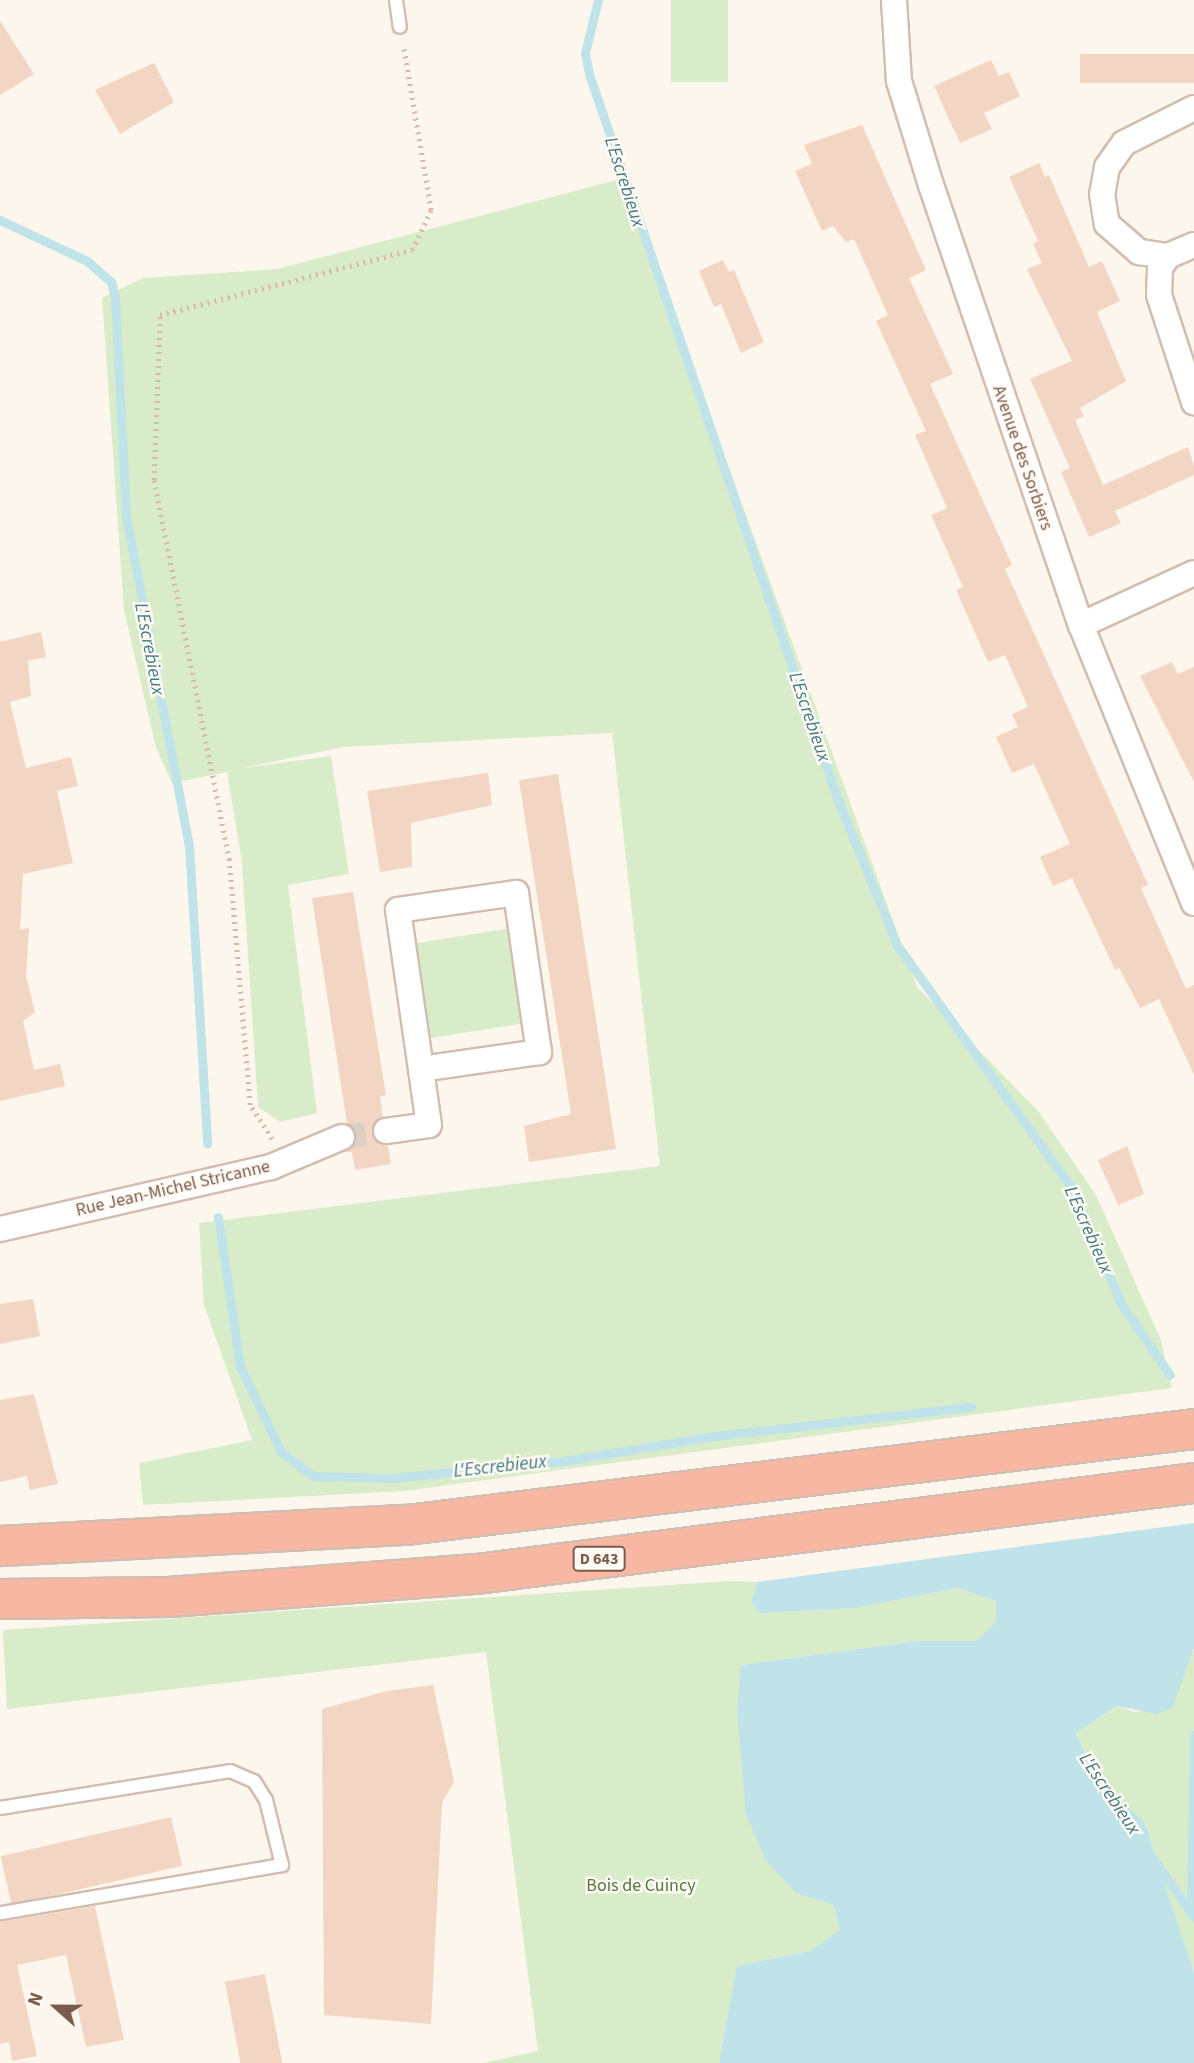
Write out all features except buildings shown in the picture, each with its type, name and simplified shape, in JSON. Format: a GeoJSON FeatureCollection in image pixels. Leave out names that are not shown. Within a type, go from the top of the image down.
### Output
{"type":"FeatureCollection","features":[{"type":"Feature","properties":{"kind":"highway"},"geometry":{"type":"LineString","coordinates":[[0,1546],[407,1525],[1194,1429]]}},
{"type":"Feature","properties":{"kind":"highway","name":"D 643"},"geometry":{"type":"LineString","coordinates":[[0,1599],[169,1597],[477,1574],[1194,1483]]}},
{"type":"Feature","properties":{"kind":"street","name":"Avenue des Sorbiers"},"geometry":{"type":"LineString","coordinates":[[894,0],[895,59],[905,104],[1081,625],[1194,903]]}},
{"type":"Feature","properties":{"kind":"street"},"geometry":{"type":"LineString","coordinates":[[1194,108],[1124,143],[1104,179],[1104,211],[1117,236],[1139,252],[1168,256],[1194,245]]}},
{"type":"Feature","properties":{"kind":"street"},"geometry":{"type":"LineString","coordinates":[[1168,256],[1160,268],[1159,295],[1194,402]]}},
{"type":"Feature","properties":{"kind":"street"},"geometry":{"type":"LineString","coordinates":[[1081,625],[1194,573]]}},
{"type":"Feature","properties":{"kind":"street"},"geometry":{"type":"LineString","coordinates":[[386,1131],[429,1125],[398,910],[516,893],[539,1052],[421,1069]]}},
{"type":"Feature","properties":{"kind":"street","name":"Rue Jean-Michel Stricanne"},"geometry":{"type":"LineString","coordinates":[[0,1228],[287,1161],[342,1137]]}},
{"type":"Feature","properties":{"kind":"lane"},"geometry":{"type":"LineString","coordinates":[[396,0],[400,27]]}},
{"type":"Feature","properties":{"kind":"lane"},"geometry":{"type":"LineString","coordinates":[[0,1808],[229,1770],[254,1782],[266,1800],[282,1865],[0,1913]]}},
{"type":"Feature","properties":{"kind":"path"},"geometry":{"type":"LineString","coordinates":[[287,1161],[250,1105],[229,860],[154,480],[160,315],[412,250],[431,210],[400,27]]}},
{"type":"Feature","properties":{"kind":"green space"},"geometry":{"type":"Polygon","coordinates":[[[671,0],[728,0],[728,82],[671,82],[671,0]]]}},
{"type":"Feature","properties":{"kind":"green space"},"geometry":{"type":"Polygon","coordinates":[[[624,178],[917,987],[1038,1111],[1096,1195],[1161,1340],[1172,1388],[404,1491],[143,1505],[139,1463],[252,1440],[204,1305],[199,1223],[660,1166],[612,733],[343,747],[243,768],[331,756],[349,874],[288,885],[317,1113],[280,1122],[258,1107],[242,863],[227,772],[172,783],[156,748],[124,610],[102,298],[143,278],[277,269],[624,178]]]}},
{"type":"Feature","properties":{"kind":"green space"},"geometry":{"type":"Polygon","coordinates":[[[512,928],[527,1023],[427,1039],[412,944],[512,928]]]}},
{"type":"Feature","properties":{"kind":"green space","name":"Bois de Cuincy"},"geometry":{"type":"Polygon","coordinates":[[[730,1581],[757,1582],[751,1602],[760,1613],[856,1608],[957,1588],[996,1601],[996,1623],[976,1641],[917,1641],[741,1665],[796,1893],[833,1905],[840,1930],[810,1951],[738,1966],[719,2063],[483,2063],[538,2051],[486,1652],[7,1709],[3,1630],[730,1581]]]}},
{"type":"Feature","properties":{"kind":"green space"},"geometry":{"type":"Polygon","coordinates":[[[1194,1649],[1194,1972],[1144,1821],[1098,1780],[1076,1733],[1118,1706],[1134,1712],[1171,1708],[1194,1649]]]}},
{"type":"Feature","properties":{"kind":"water"},"geometry":{"type":"Polygon","coordinates":[[[1194,1523],[1194,1649],[1172,1708],[1157,1714],[1117,1706],[1076,1733],[1098,1780],[1144,1821],[1194,1972],[1194,2063],[719,2063],[737,1966],[810,1951],[840,1930],[833,1905],[796,1893],[765,1859],[746,1814],[737,1711],[741,1665],[917,1641],[976,1641],[996,1622],[996,1601],[957,1588],[856,1608],[760,1613],[751,1602],[757,1582],[1194,1523]]]}},
{"type":"Feature","properties":{"kind":"waterway","name":"L'Escrebieux"},"geometry":{"type":"LineString","coordinates":[[598,0],[585,53],[589,74],[837,798],[897,945],[1075,1193],[1121,1304],[1170,1375]]}},
{"type":"Feature","properties":{"kind":"waterway","name":"L'Escrebieux"},"geometry":{"type":"LineString","coordinates":[[0,220],[87,261],[111,282],[115,297],[126,516],[189,845],[207,1143]]}},
{"type":"Feature","properties":{"kind":"waterway","name":"L'Escrebieux"},"geometry":{"type":"LineString","coordinates":[[218,1217],[240,1366],[281,1452],[313,1476],[392,1478],[563,1461],[706,1437],[971,1407]]}},
{"type":"Feature","properties":{"kind":"waterway","name":"L'Escrebieux"},"geometry":{"type":"LineString","coordinates":[[1191,1910],[1194,1735]]}},
{"type":"Feature","properties":{"kind":"waterway","name":"L'Escrebieux"},"geometry":{"type":"LineString","coordinates":[[1153,1858],[1194,1917]]}},
{"type":"Feature","properties":{"kind":"tunnel"},"geometry":{"type":"LineString","coordinates":[[342,1137],[386,1131]]}}]}
